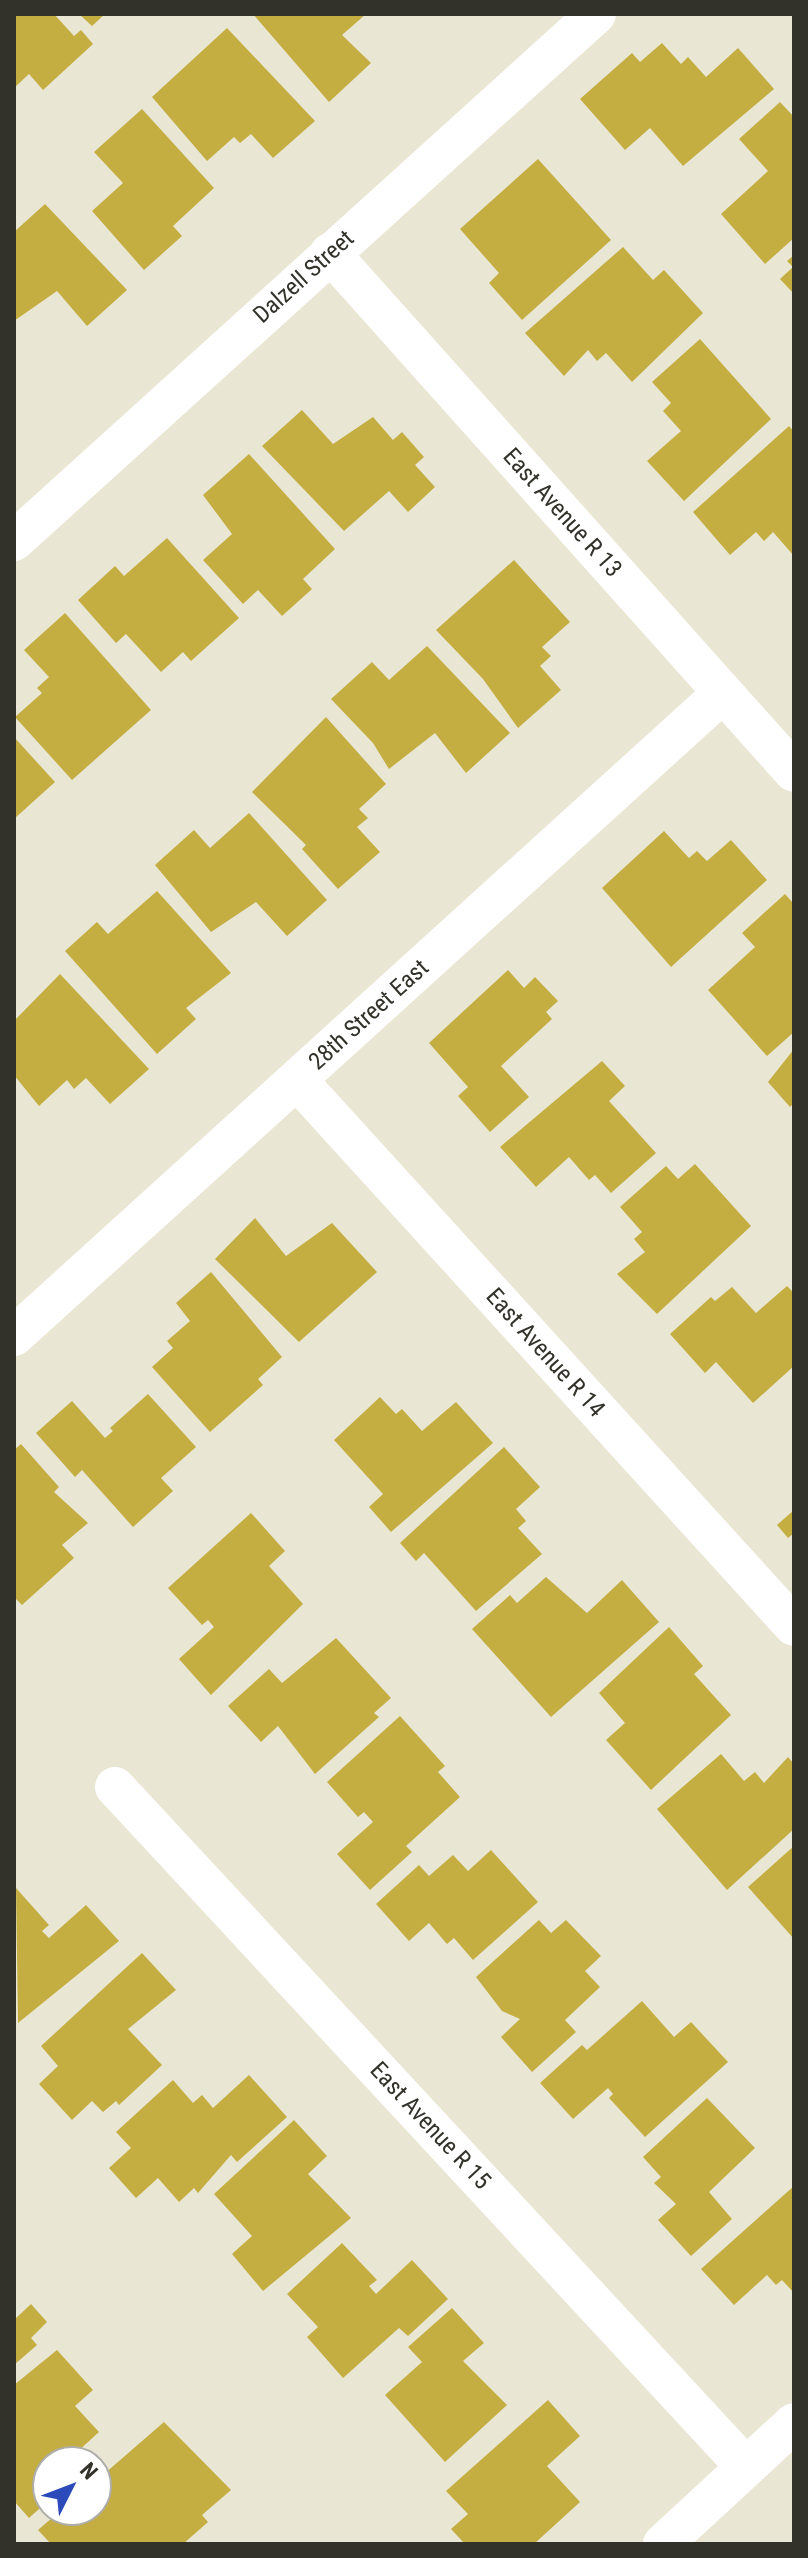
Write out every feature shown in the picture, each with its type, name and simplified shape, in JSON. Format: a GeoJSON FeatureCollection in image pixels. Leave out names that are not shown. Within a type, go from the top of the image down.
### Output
{"type":"FeatureCollection","features":[{"type":"Feature","properties":{"kind":"street","name":"Dalzell Street"},"geometry":{"type":"LineString","coordinates":[[14,541],[596,14]]}},
{"type":"Feature","properties":{"kind":"street","name":"East Avenue R 13"},"geometry":{"type":"LineString","coordinates":[[330,253],[794,772]]}},
{"type":"Feature","properties":{"kind":"street","name":"28th Street East"},"geometry":{"type":"LineString","coordinates":[[14,1336],[723,693]]}},
{"type":"Feature","properties":{"kind":"street","name":"East Avenue R 14"},"geometry":{"type":"LineString","coordinates":[[297,1080],[794,1626]]}},
{"type":"Feature","properties":{"kind":"street","name":"East Avenue R 15"},"geometry":{"type":"LineString","coordinates":[[115,1787],[745,2466]]}},
{"type":"Feature","properties":{"kind":"street"},"geometry":{"type":"LineString","coordinates":[[663,2544],[794,2423]]}},
{"type":"Feature","properties":{"kind":"building"},"geometry":{"type":"Polygon","coordinates":[[[14,14],[54,14],[74,36],[81,30],[93,44],[43,90],[29,74],[14,88],[14,14]]]}},
{"type":"Feature","properties":{"kind":"building"},"geometry":{"type":"Polygon","coordinates":[[[79,14],[105,14],[92,26],[79,14]]]}},
{"type":"Feature","properties":{"kind":"building"},"geometry":{"type":"Polygon","coordinates":[[[253,14],[366,14],[342,35],[371,63],[329,102],[253,14]]]}},
{"type":"Feature","properties":{"kind":"building"},"geometry":{"type":"Polygon","coordinates":[[[227,28],[315,121],[273,158],[251,134],[240,143],[234,137],[207,161],[152,97],[227,28]]]}},
{"type":"Feature","properties":{"kind":"building"},"geometry":{"type":"Polygon","coordinates":[[[662,43],[681,64],[688,57],[706,77],[738,48],[774,89],[683,166],[650,128],[625,150],[580,99],[632,53],[640,62],[662,43]]]}},
{"type":"Feature","properties":{"kind":"building"},"geometry":{"type":"Polygon","coordinates":[[[780,102],[794,117],[794,238],[765,264],[721,214],[768,171],[739,139],[780,102]]]}},
{"type":"Feature","properties":{"kind":"building"},"geometry":{"type":"Polygon","coordinates":[[[142,109],[214,188],[173,226],[182,236],[144,270],[92,211],[123,183],[94,152],[142,109]]]}},
{"type":"Feature","properties":{"kind":"building"},"geometry":{"type":"Polygon","coordinates":[[[538,159],[611,240],[522,320],[489,283],[499,273],[460,229],[538,159]]]}},
{"type":"Feature","properties":{"kind":"building"},"geometry":{"type":"Polygon","coordinates":[[[45,204],[127,290],[87,326],[57,291],[14,321],[14,232],[45,204]]]}},
{"type":"Feature","properties":{"kind":"building"},"geometry":{"type":"Polygon","coordinates":[[[623,247],[653,280],[664,270],[703,313],[632,382],[606,353],[597,361],[588,350],[564,376],[525,333],[623,247]]]}},
{"type":"Feature","properties":{"kind":"building"},"geometry":{"type":"Polygon","coordinates":[[[794,255],[794,294],[780,279],[793,267],[787,261],[794,255]]]}},
{"type":"Feature","properties":{"kind":"building"},"geometry":{"type":"Polygon","coordinates":[[[700,339],[771,419],[684,501],[647,461],[681,431],[663,411],[671,403],[652,382],[700,339]]]}},
{"type":"Feature","properties":{"kind":"building"},"geometry":{"type":"Polygon","coordinates":[[[302,410],[333,444],[373,417],[393,440],[402,432],[424,457],[415,465],[435,487],[408,512],[389,491],[344,531],[262,446],[302,410]]]}},
{"type":"Feature","properties":{"kind":"building"},"geometry":{"type":"Polygon","coordinates":[[[789,426],[794,432],[794,556],[773,532],[764,541],[756,532],[730,555],[693,512],[789,426]]]}},
{"type":"Feature","properties":{"kind":"building"},"geometry":{"type":"Polygon","coordinates":[[[249,454],[335,549],[303,579],[312,589],[282,616],[258,590],[243,604],[203,560],[232,534],[203,495],[249,454]]]}},
{"type":"Feature","properties":{"kind":"building"},"geometry":{"type":"Polygon","coordinates":[[[167,538],[239,618],[191,661],[183,652],[161,672],[126,634],[116,643],[78,600],[115,566],[124,576],[167,538]]]}},
{"type":"Feature","properties":{"kind":"building"},"geometry":{"type":"Polygon","coordinates":[[[514,560],[570,622],[542,647],[551,656],[540,666],[561,690],[518,728],[483,679],[436,630],[514,560]]]}},
{"type":"Feature","properties":{"kind":"building"},"geometry":{"type":"Polygon","coordinates":[[[65,613],[151,710],[72,780],[15,717],[42,693],[37,688],[49,677],[24,650],[65,613]]]}},
{"type":"Feature","properties":{"kind":"building"},"geometry":{"type":"Polygon","coordinates":[[[427,646],[510,733],[466,773],[435,733],[389,769],[373,743],[331,699],[372,662],[389,680],[427,646]]]}},
{"type":"Feature","properties":{"kind":"building"},"geometry":{"type":"Polygon","coordinates":[[[326,717],[386,784],[359,809],[368,818],[357,827],[380,852],[338,889],[302,849],[306,845],[252,792],[326,717]]]}},
{"type":"Feature","properties":{"kind":"building"},"geometry":{"type":"Polygon","coordinates":[[[14,737],[55,782],[14,819],[14,737]]]}},
{"type":"Feature","properties":{"kind":"building"},"geometry":{"type":"Polygon","coordinates":[[[249,813],[327,900],[287,936],[256,902],[211,932],[155,865],[194,830],[210,848],[249,813]]]}},
{"type":"Feature","properties":{"kind":"building"},"geometry":{"type":"Polygon","coordinates":[[[664,831],[689,858],[697,851],[707,861],[731,840],[767,880],[671,967],[602,888],[664,831]]]}},
{"type":"Feature","properties":{"kind":"building"},"geometry":{"type":"Polygon","coordinates":[[[157,891],[231,973],[186,1008],[196,1019],[157,1054],[65,951],[97,922],[108,934],[157,891]]]}},
{"type":"Feature","properties":{"kind":"building"},"geometry":{"type":"Polygon","coordinates":[[[785,894],[794,904],[794,1032],[767,1056],[708,990],[755,947],[742,933],[785,894]]]}},
{"type":"Feature","properties":{"kind":"building"},"geometry":{"type":"Polygon","coordinates":[[[508,970],[524,988],[535,977],[558,1001],[546,1012],[552,1019],[501,1066],[529,1097],[490,1132],[458,1096],[468,1087],[429,1043],[508,970]]]}},
{"type":"Feature","properties":{"kind":"building"},"geometry":{"type":"Polygon","coordinates":[[[60,974],[149,1069],[110,1104],[86,1078],[74,1089],[67,1080],[39,1106],[14,1075],[14,1021],[60,974]]]}},
{"type":"Feature","properties":{"kind":"building"},"geometry":{"type":"Polygon","coordinates":[[[794,1049],[794,1103],[790,1107],[768,1082],[794,1049]]]}},
{"type":"Feature","properties":{"kind":"building"},"geometry":{"type":"Polygon","coordinates":[[[602,1061],[625,1086],[609,1101],[656,1153],[611,1193],[595,1175],[589,1180],[569,1157],[536,1187],[500,1147],[602,1061]]]}},
{"type":"Feature","properties":{"kind":"building"},"geometry":{"type":"Polygon","coordinates":[[[695,1164],[751,1226],[657,1314],[617,1274],[645,1252],[634,1239],[642,1232],[620,1207],[666,1166],[678,1179],[695,1164]]]}},
{"type":"Feature","properties":{"kind":"building"},"geometry":{"type":"Polygon","coordinates":[[[255,1218],[286,1256],[332,1223],[377,1272],[299,1342],[215,1259],[255,1218]]]}},
{"type":"Feature","properties":{"kind":"building"},"geometry":{"type":"Polygon","coordinates":[[[211,1272],[282,1357],[258,1379],[263,1385],[210,1432],[152,1367],[173,1348],[167,1341],[190,1321],[176,1303],[211,1272]]]}},
{"type":"Feature","properties":{"kind":"building"},"geometry":{"type":"Polygon","coordinates":[[[787,1286],[794,1293],[794,1366],[753,1403],[716,1362],[705,1373],[670,1334],[711,1297],[715,1301],[732,1287],[756,1313],[787,1286]]]}},
{"type":"Feature","properties":{"kind":"building"},"geometry":{"type":"Polygon","coordinates":[[[148,1394],[196,1447],[161,1478],[173,1491],[133,1527],[82,1470],[75,1477],[36,1433],[72,1401],[105,1438],[113,1431],[110,1428],[148,1394]]]}},
{"type":"Feature","properties":{"kind":"building"},"geometry":{"type":"Polygon","coordinates":[[[380,1397],[396,1414],[402,1409],[422,1431],[456,1402],[493,1443],[391,1532],[369,1507],[383,1494],[334,1440],[380,1397]]]}},
{"type":"Feature","properties":{"kind":"building"},"geometry":{"type":"Polygon","coordinates":[[[21,1444],[59,1487],[54,1492],[88,1523],[62,1545],[74,1558],[22,1605],[14,1597],[14,1450],[21,1444]]]}},
{"type":"Feature","properties":{"kind":"building"},"geometry":{"type":"Polygon","coordinates":[[[504,1447],[540,1487],[516,1509],[526,1521],[518,1528],[542,1554],[476,1611],[424,1553],[416,1561],[400,1543],[504,1447]]]}},
{"type":"Feature","properties":{"kind":"building"},"geometry":{"type":"Polygon","coordinates":[[[794,1510],[794,1533],[788,1538],[777,1525],[794,1510]]]}},
{"type":"Feature","properties":{"kind":"building"},"geometry":{"type":"Polygon","coordinates":[[[251,1513],[285,1551],[269,1566],[303,1604],[211,1695],[179,1659],[214,1627],[208,1620],[202,1625],[168,1588],[251,1513]]]}},
{"type":"Feature","properties":{"kind":"building"},"geometry":{"type":"Polygon","coordinates":[[[546,1577],[587,1613],[622,1580],[659,1622],[551,1717],[472,1629],[510,1595],[517,1603],[546,1577]]]}},
{"type":"Feature","properties":{"kind":"building"},"geometry":{"type":"Polygon","coordinates":[[[669,1627],[703,1666],[694,1674],[731,1715],[651,1790],[606,1740],[625,1723],[599,1693],[669,1627]]]}},
{"type":"Feature","properties":{"kind":"building"},"geometry":{"type":"Polygon","coordinates":[[[336,1638],[391,1698],[374,1713],[379,1717],[315,1774],[278,1726],[261,1742],[228,1706],[269,1669],[282,1683],[336,1638]]]}},
{"type":"Feature","properties":{"kind":"building"},"geometry":{"type":"Polygon","coordinates":[[[400,1716],[445,1766],[438,1772],[460,1797],[406,1846],[412,1852],[370,1890],[337,1854],[373,1822],[364,1812],[358,1817],[327,1782],[400,1716]]]}},
{"type":"Feature","properties":{"kind":"building"},"geometry":{"type":"Polygon","coordinates":[[[721,1754],[744,1781],[755,1772],[764,1783],[788,1757],[794,1764],[794,1829],[727,1890],[657,1809],[721,1754]]]}},
{"type":"Feature","properties":{"kind":"building"},"geometry":{"type":"Polygon","coordinates":[[[794,1846],[794,1939],[748,1887],[794,1846]]]}},
{"type":"Feature","properties":{"kind":"building"},"geometry":{"type":"Polygon","coordinates":[[[491,1850],[538,1902],[473,1960],[454,1938],[447,1944],[429,1923],[409,1941],[376,1904],[419,1865],[429,1876],[453,1855],[468,1871],[491,1850]]]}},
{"type":"Feature","properties":{"kind":"building"},"geometry":{"type":"Polygon","coordinates":[[[16,1888],[49,1925],[42,1931],[49,1938],[86,1905],[119,1941],[18,2023],[16,1888]]]}},
{"type":"Feature","properties":{"kind":"building"},"geometry":{"type":"Polygon","coordinates":[[[539,1920],[551,1933],[566,1920],[601,1956],[585,1971],[600,1987],[565,2020],[576,2032],[532,2072],[501,2037],[520,2019],[502,2011],[476,1977],[539,1920]]]}},
{"type":"Feature","properties":{"kind":"building"},"geometry":{"type":"Polygon","coordinates":[[[142,1953],[176,1990],[128,2029],[162,2065],[119,2105],[116,2101],[103,2112],[92,2101],[72,2120],[39,2084],[58,2066],[41,2046],[142,1953]]]}},
{"type":"Feature","properties":{"kind":"building"},"geometry":{"type":"Polygon","coordinates":[[[642,2001],[674,2037],[691,2022],[728,2062],[645,2137],[609,2098],[613,2094],[608,2088],[573,2119],[540,2083],[582,2045],[587,2050],[642,2001]]]}},
{"type":"Feature","properties":{"kind":"building"},"geometry":{"type":"Polygon","coordinates":[[[249,2075],[287,2117],[237,2162],[231,2155],[198,2193],[194,2188],[179,2202],[158,2178],[136,2198],[109,2168],[131,2148],[116,2132],[173,2080],[193,2103],[202,2095],[213,2108],[249,2075]]]}},
{"type":"Feature","properties":{"kind":"building"},"geometry":{"type":"Polygon","coordinates":[[[707,2098],[755,2148],[709,2192],[732,2219],[691,2256],[658,2220],[676,2204],[654,2183],[661,2177],[643,2157],[707,2098]]]}},
{"type":"Feature","properties":{"kind":"building"},"geometry":{"type":"Polygon","coordinates":[[[294,2120],[327,2156],[308,2174],[351,2218],[263,2291],[232,2254],[252,2236],[214,2194],[294,2120]]]}},
{"type":"Feature","properties":{"kind":"building"},"geometry":{"type":"Polygon","coordinates":[[[794,2186],[794,2293],[782,2280],[776,2285],[767,2275],[734,2305],[701,2269],[794,2186]]]}},
{"type":"Feature","properties":{"kind":"building"},"geometry":{"type":"Polygon","coordinates":[[[342,2243],[377,2280],[369,2286],[376,2294],[412,2260],[448,2299],[408,2336],[399,2328],[343,2378],[307,2337],[318,2327],[287,2294],[342,2243]]]}},
{"type":"Feature","properties":{"kind":"building"},"geometry":{"type":"Polygon","coordinates":[[[31,2304],[47,2322],[31,2338],[37,2345],[14,2365],[14,2320],[31,2304]]]}},
{"type":"Feature","properties":{"kind":"building"},"geometry":{"type":"Polygon","coordinates":[[[452,2308],[484,2343],[463,2361],[507,2405],[445,2462],[385,2395],[422,2362],[408,2347],[452,2308]]]}},
{"type":"Feature","properties":{"kind":"building"},"geometry":{"type":"Polygon","coordinates":[[[57,2350],[93,2390],[75,2406],[99,2432],[84,2446],[32,2446],[32,2515],[29,2518],[14,2501],[14,2385],[57,2350]]]}},
{"type":"Feature","properties":{"kind":"building"},"geometry":{"type":"Polygon","coordinates":[[[548,2400],[580,2436],[547,2466],[580,2502],[534,2544],[465,2544],[451,2529],[468,2514],[446,2491],[548,2400]]]}},
{"type":"Feature","properties":{"kind":"building"},"geometry":{"type":"Polygon","coordinates":[[[164,2422],[231,2490],[202,2515],[208,2522],[183,2544],[51,2544],[38,2530],[43,2526],[112,2526],[112,2467],[164,2422]]]}}]}
